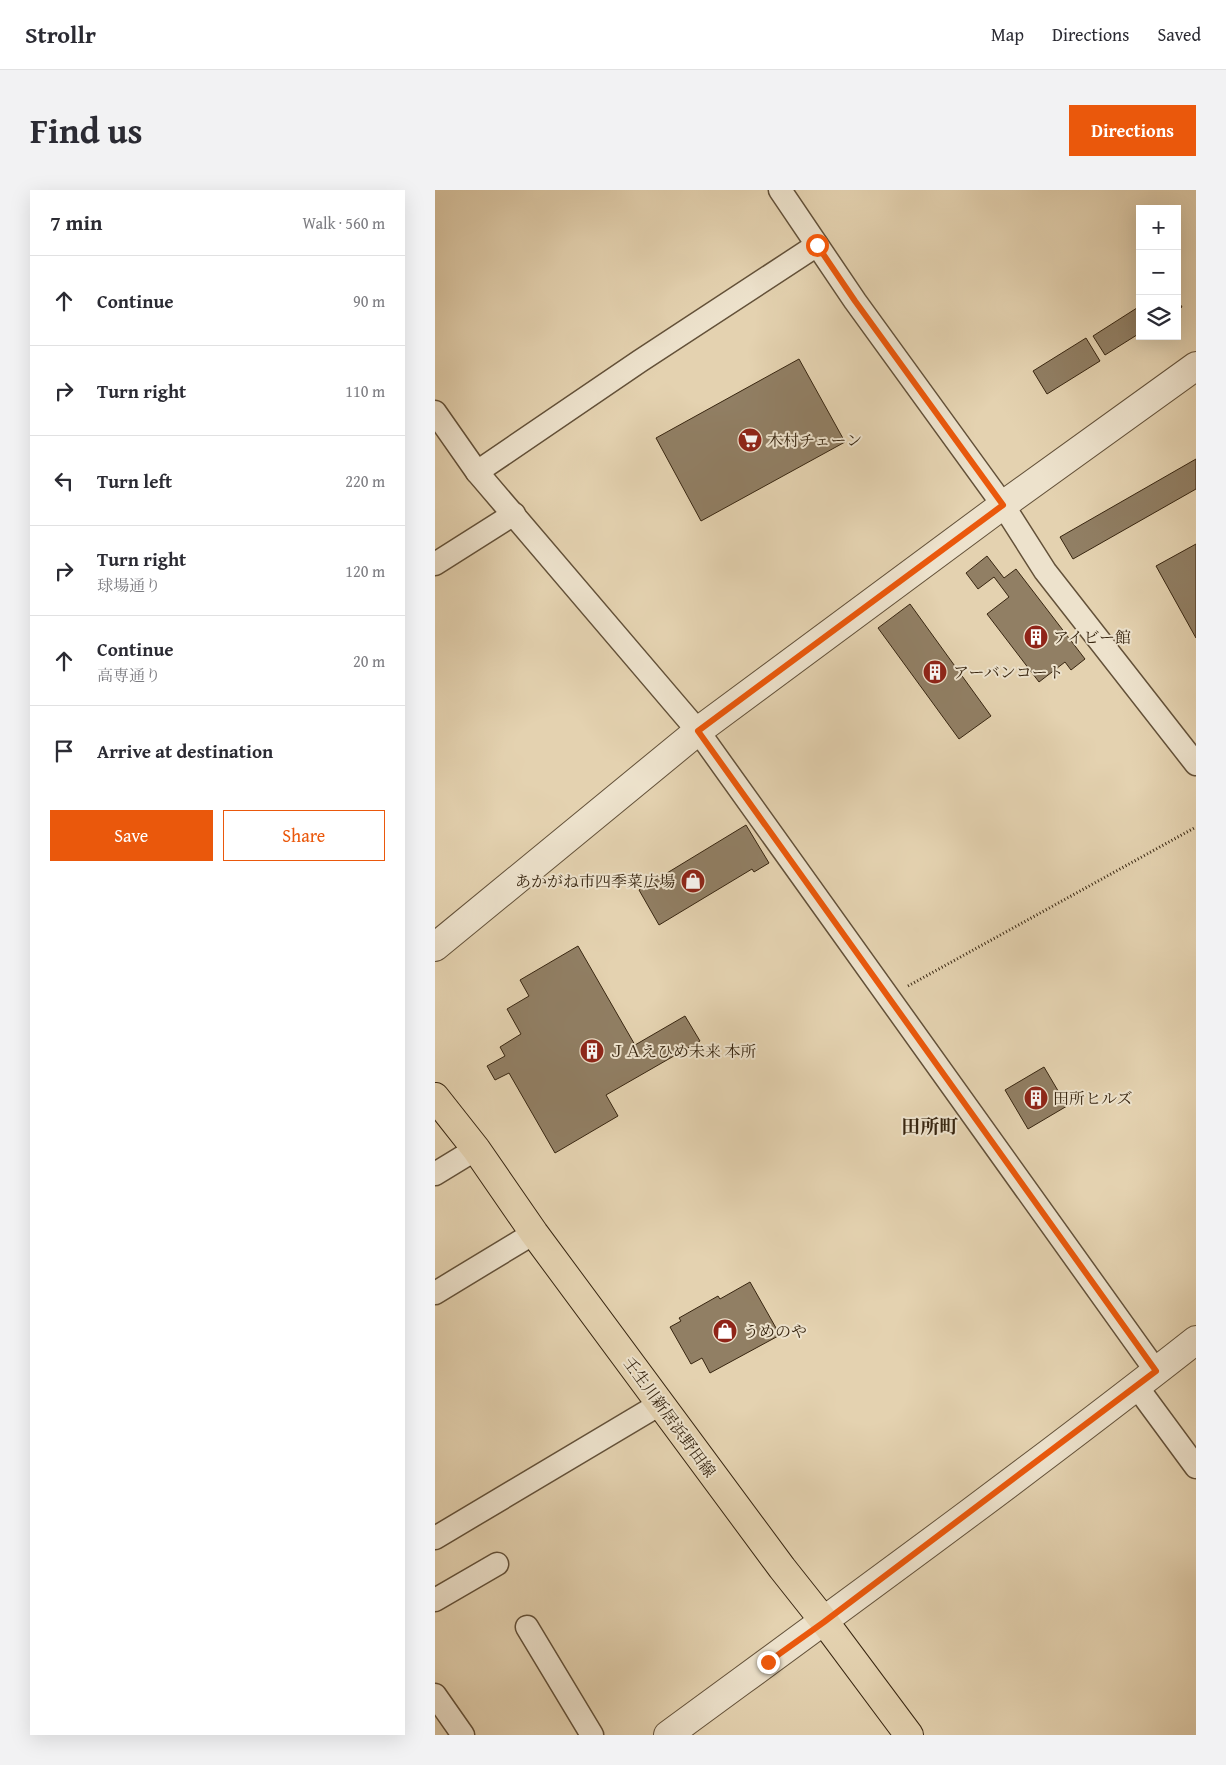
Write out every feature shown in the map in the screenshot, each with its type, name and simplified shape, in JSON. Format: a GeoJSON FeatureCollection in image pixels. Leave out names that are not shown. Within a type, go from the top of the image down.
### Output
{"type":"FeatureCollection","features":[{"type":"Feature","properties":{"kind":"main road","name":"壬生川新居浜野田線"},"geometry":{"type":"LineString","coordinates":[[435,1097],[476,1149],[660,1404],[909,1735]]}},
{"type":"Feature","properties":{"kind":"street"},"geometry":{"type":"LineString","coordinates":[[780,190],[855,301],[1003,505],[1045,571],[1196,764]]}},
{"type":"Feature","properties":{"kind":"street"},"geometry":{"type":"LineString","coordinates":[[477,472],[640,361],[817,245]]}},
{"type":"Feature","properties":{"kind":"street"},"geometry":{"type":"LineString","coordinates":[[435,947],[698,731],[1003,505],[1196,366]]}},
{"type":"Feature","properties":{"kind":"street"},"geometry":{"type":"LineString","coordinates":[[435,412],[477,472],[698,731],[889,997],[1146,1379],[1196,1467]]}},
{"type":"Feature","properties":{"kind":"street"},"geometry":{"type":"LineString","coordinates":[[435,564],[514,514]]}},
{"type":"Feature","properties":{"kind":"street"},"geometry":{"type":"LineString","coordinates":[[435,1174],[476,1149]]}},
{"type":"Feature","properties":{"kind":"street"},"geometry":{"type":"LineString","coordinates":[[435,1293],[535,1233]]}},
{"type":"Feature","properties":{"kind":"street"},"geometry":{"type":"LineString","coordinates":[[668,1735],[824,1622],[1196,1340]]}},
{"type":"Feature","properties":{"kind":"street"},"geometry":{"type":"LineString","coordinates":[[435,1538],[660,1404]]}},
{"type":"Feature","properties":{"kind":"street"},"geometry":{"type":"LineString","coordinates":[[435,1600],[497,1564]]}},
{"type":"Feature","properties":{"kind":"street"},"geometry":{"type":"LineString","coordinates":[[527,1627],[592,1735]]}},
{"type":"Feature","properties":{"kind":"street"},"geometry":{"type":"LineString","coordinates":[[435,1696],[463,1735]]}},
{"type":"Feature","properties":{"kind":"path"},"geometry":{"type":"LineString","coordinates":[[889,997],[1196,828]]}},
{"type":"Feature","properties":{"kind":"building"},"geometry":{"type":"Polygon","coordinates":[[[1136,309],[1136,336],[1105,355],[1093,336],[1136,309]]]}},
{"type":"Feature","properties":{"kind":"building"},"geometry":{"type":"Polygon","coordinates":[[[1086,338],[1100,361],[1047,394],[1033,371],[1086,338]]]}},
{"type":"Feature","properties":{"kind":"building","name":"木村チェーン"},"geometry":{"type":"Polygon","coordinates":[[[799,359],[845,442],[701,521],[656,438],[799,359]]]}},
{"type":"Feature","properties":{"kind":"building"},"geometry":{"type":"Polygon","coordinates":[[[1196,459],[1196,489],[1073,559],[1060,537],[1196,459]]]}},
{"type":"Feature","properties":{"kind":"building"},"geometry":{"type":"Polygon","coordinates":[[[1196,544],[1196,638],[1156,566],[1196,544]]]}},
{"type":"Feature","properties":{"kind":"building","name":"アイビー館"},"geometry":{"type":"Polygon","coordinates":[[[987,556],[1004,578],[1016,569],[1085,659],[1071,670],[1065,662],[1039,682],[987,614],[1009,597],[994,577],[978,589],[966,573],[987,556]]]}},
{"type":"Feature","properties":{"kind":"building","name":"アーバンコート"},"geometry":{"type":"Polygon","coordinates":[[[910,604],[991,716],[959,739],[878,628],[910,604]]]}},
{"type":"Feature","properties":{"kind":"building","name":"あかがね市四季菜広場"},"geometry":{"type":"Polygon","coordinates":[[[746,825],[769,863],[754,872],[752,869],[659,925],[639,890],[746,825]]]}},
{"type":"Feature","properties":{"kind":"building","name":"ＪＡえひめ未来 本所"},"geometry":{"type":"Polygon","coordinates":[[[578,946],[635,1045],[685,1016],[700,1041],[606,1095],[618,1116],[555,1153],[509,1073],[495,1080],[487,1066],[505,1056],[500,1047],[521,1034],[507,1009],[529,996],[520,980],[578,946]]]}},
{"type":"Feature","properties":{"kind":"building","name":"田所ヒルズ"},"geometry":{"type":"Polygon","coordinates":[[[1044,1067],[1067,1106],[1028,1129],[1005,1090],[1044,1067]]]}},
{"type":"Feature","properties":{"kind":"building","name":"うめのや"},"geometry":{"type":"Polygon","coordinates":[[[750,1282],[780,1335],[710,1373],[702,1358],[691,1364],[670,1327],[681,1321],[679,1318],[718,1296],[720,1299],[750,1282]]]}},
{"type":"Feature","properties":{"kind":"place","name":"木村チェーン"},"geometry":{"type":"Point","coordinates":[750,440]}},
{"type":"Feature","properties":{"kind":"place","name":"アイビー館"},"geometry":{"type":"Point","coordinates":[1036,637]}},
{"type":"Feature","properties":{"kind":"place","name":"アーバンコート"},"geometry":{"type":"Point","coordinates":[935,672]}},
{"type":"Feature","properties":{"kind":"place","name":"あかがね市四季菜広場"},"geometry":{"type":"Point","coordinates":[693,881]}},
{"type":"Feature","properties":{"kind":"place","name":"ＪＡえひめ未来 本所"},"geometry":{"type":"Point","coordinates":[592,1051]}},
{"type":"Feature","properties":{"kind":"place","name":"田所ヒルズ"},"geometry":{"type":"Point","coordinates":[1036,1098]}},
{"type":"Feature","properties":{"kind":"place","name":"うめのや"},"geometry":{"type":"Point","coordinates":[725,1331]}},
{"type":"Feature","properties":{"kind":"district","name":"田所町"},"geometry":{"type":"Point","coordinates":[930,1126]}},
{"type":"Feature","properties":{"kind":"route"},"geometry":{"type":"LineString","coordinates":[[768,1662],[824,1622],[1156,1371],[698,731],[1003,505],[855,301],[817,245]]}}]}
